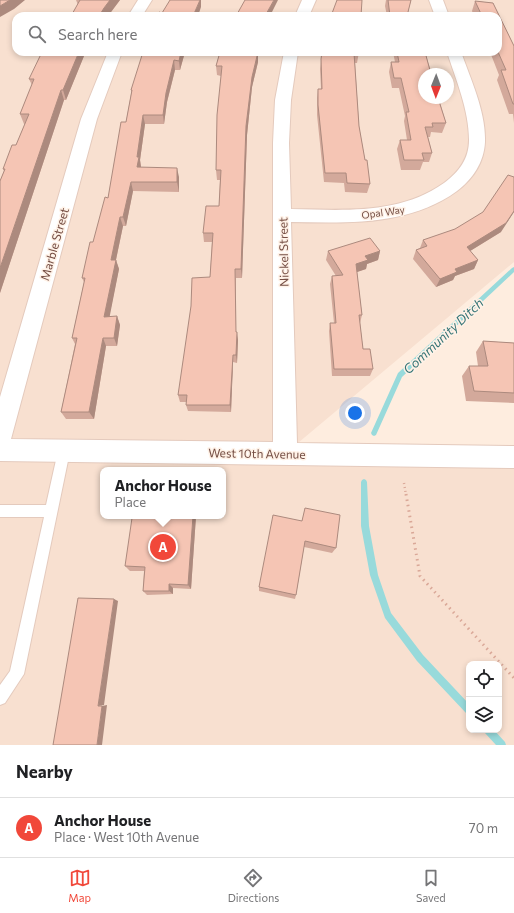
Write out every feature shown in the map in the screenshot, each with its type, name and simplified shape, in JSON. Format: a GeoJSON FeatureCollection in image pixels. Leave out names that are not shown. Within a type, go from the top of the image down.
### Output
{"type":"FeatureCollection","features":[{"type":"Feature","properties":{"kind":"street"},"geometry":{"type":"LineString","coordinates":[[138,12],[145,0]]}},
{"type":"Feature","properties":{"kind":"street"},"geometry":{"type":"LineString","coordinates":[[304,12],[309,0]]}},
{"type":"Feature","properties":{"kind":"street"},"geometry":{"type":"LineString","coordinates":[[436,0],[440,12]]}},
{"type":"Feature","properties":{"kind":"street","name":"Marble Street"},"geometry":{"type":"LineString","coordinates":[[0,438],[89,119],[113,56]]}},
{"type":"Feature","properties":{"kind":"street","name":"Nickel Street"},"geometry":{"type":"LineString","coordinates":[[285,454],[283,100],[290,56]]}},
{"type":"Feature","properties":{"kind":"street","name":"Opal Way"},"geometry":{"type":"LineString","coordinates":[[283,215],[350,216],[402,211],[428,202],[445,193],[462,178],[476,153],[477,138],[468,98],[455,56]]}},
{"type":"Feature","properties":{"kind":"street","name":"West 10th Avenue"},"geometry":{"type":"LineString","coordinates":[[0,450],[514,457]]}},
{"type":"Feature","properties":{"kind":"lane"},"geometry":{"type":"LineString","coordinates":[[0,698],[17,674],[64,451]]}},
{"type":"Feature","properties":{"kind":"lane"},"geometry":{"type":"LineString","coordinates":[[0,511],[52,511]]}},
{"type":"Feature","properties":{"kind":"path"},"geometry":{"type":"LineString","coordinates":[[404,483],[420,576],[514,678]]}},
{"type":"Feature","properties":{"kind":"shaded area"},"geometry":{"type":"Polygon","coordinates":[[[0,0],[514,0],[514,262],[286,453],[514,462],[514,745],[0,745],[0,0]]]}},
{"type":"Feature","properties":{"kind":"building"},"geometry":{"type":"Polygon","coordinates":[[[0,0],[10,0],[0,6],[0,0]]]}},
{"type":"Feature","properties":{"kind":"building"},"geometry":{"type":"Polygon","coordinates":[[[80,0],[110,0],[102,12],[73,12],[80,0]]]}},
{"type":"Feature","properties":{"kind":"building"},"geometry":{"type":"Polygon","coordinates":[[[170,0],[200,0],[195,12],[163,12],[170,0]]]}},
{"type":"Feature","properties":{"kind":"building"},"geometry":{"type":"Polygon","coordinates":[[[245,0],[274,0],[267,12],[238,12],[245,0]]]}},
{"type":"Feature","properties":{"kind":"building"},"geometry":{"type":"Polygon","coordinates":[[[337,0],[362,0],[361,12],[332,12],[337,0]]]}},
{"type":"Feature","properties":{"kind":"building"},"geometry":{"type":"Polygon","coordinates":[[[388,0],[411,0],[408,12],[390,12],[388,0]]]}},
{"type":"Feature","properties":{"kind":"building"},"geometry":{"type":"Polygon","coordinates":[[[475,1],[493,3],[497,12],[480,12],[475,1]]]}},
{"type":"Feature","properties":{"kind":"building"},"geometry":{"type":"Polygon","coordinates":[[[502,21],[514,46],[514,104],[501,70],[506,70],[500,56],[502,56],[502,21]]]}},
{"type":"Feature","properties":{"kind":"building"},"geometry":{"type":"Polygon","coordinates":[[[40,56],[77,56],[63,90],[61,90],[0,268],[0,181],[12,145],[16,145],[29,114],[20,114],[34,79],[29,79],[40,56]]]}},
{"type":"Feature","properties":{"kind":"building"},"geometry":{"type":"Polygon","coordinates":[[[142,56],[180,56],[179,61],[174,60],[166,93],[163,115],[143,115],[137,157],[139,157],[137,167],[177,168],[177,182],[131,182],[123,217],[120,217],[111,260],[116,260],[104,317],[117,316],[114,338],[103,338],[89,412],[61,412],[77,338],[72,338],[85,278],[82,278],[90,242],[93,242],[105,197],[108,198],[121,122],[126,122],[131,90],[142,56]]]}},
{"type":"Feature","properties":{"kind":"building"},"geometry":{"type":"Polygon","coordinates":[[[219,56],[257,56],[252,77],[246,126],[241,269],[235,269],[237,332],[236,355],[233,355],[230,405],[186,405],[187,395],[178,395],[191,306],[192,278],[210,277],[213,233],[203,233],[206,206],[219,206],[221,170],[216,170],[217,115],[222,66],[216,66],[219,56]]]}},
{"type":"Feature","properties":{"kind":"building"},"geometry":{"type":"Polygon","coordinates":[[[321,56],[354,56],[359,126],[365,160],[367,160],[370,184],[347,183],[346,173],[325,173],[318,105],[318,89],[322,89],[321,56]]]}},
{"type":"Feature","properties":{"kind":"building"},"geometry":{"type":"Polygon","coordinates":[[[398,56],[426,56],[429,68],[418,68],[418,104],[440,104],[446,123],[432,123],[433,127],[425,127],[432,153],[422,153],[424,160],[404,160],[400,140],[411,140],[406,112],[409,112],[401,78],[394,78],[391,62],[399,62],[398,56]]]}},
{"type":"Feature","properties":{"kind":"building"},"geometry":{"type":"Polygon","coordinates":[[[508,175],[514,177],[514,211],[506,223],[467,247],[478,260],[455,269],[457,272],[440,279],[416,250],[427,246],[423,240],[455,229],[483,212],[508,175]]]}},
{"type":"Feature","properties":{"kind":"building"},"geometry":{"type":"Polygon","coordinates":[[[370,238],[380,251],[365,256],[368,260],[356,264],[362,315],[359,315],[363,349],[370,349],[373,369],[334,369],[330,323],[336,323],[332,276],[343,275],[328,251],[370,238]]]}},
{"type":"Feature","properties":{"kind":"building"},"geometry":{"type":"Polygon","coordinates":[[[483,341],[514,343],[514,393],[474,391],[469,366],[488,366],[483,341]]]}},
{"type":"Feature","properties":{"kind":"building"},"geometry":{"type":"Polygon","coordinates":[[[305,508],[340,515],[336,548],[305,541],[296,595],[259,587],[273,515],[302,521],[305,508]]]}},
{"type":"Feature","properties":{"kind":"building"},"geometry":{"type":"Polygon","coordinates":[[[132,519],[193,519],[188,585],[169,584],[169,591],[143,591],[145,567],[125,566],[132,519]]]}},
{"type":"Feature","properties":{"kind":"building"},"geometry":{"type":"Polygon","coordinates":[[[78,598],[114,599],[98,706],[102,706],[97,745],[53,745],[78,598]]]}},
{"type":"Feature","properties":{"kind":"waterway","name":"Community Ditch"},"geometry":{"type":"LineString","coordinates":[[374,433],[400,375],[514,269]]}},
{"type":"Feature","properties":{"kind":"waterway","name":"Community Ditch"},"geometry":{"type":"LineString","coordinates":[[364,482],[365,526],[374,575],[388,615],[420,658],[466,707]]}},
{"type":"Feature","properties":{"kind":"waterway","name":"Community Ditch"},"geometry":{"type":"LineString","coordinates":[[491,733],[502,745]]}},
{"type":"Feature","properties":{"kind":"place","name":"Anchor House"},"geometry":{"type":"Point","coordinates":[163,547]}}]}
